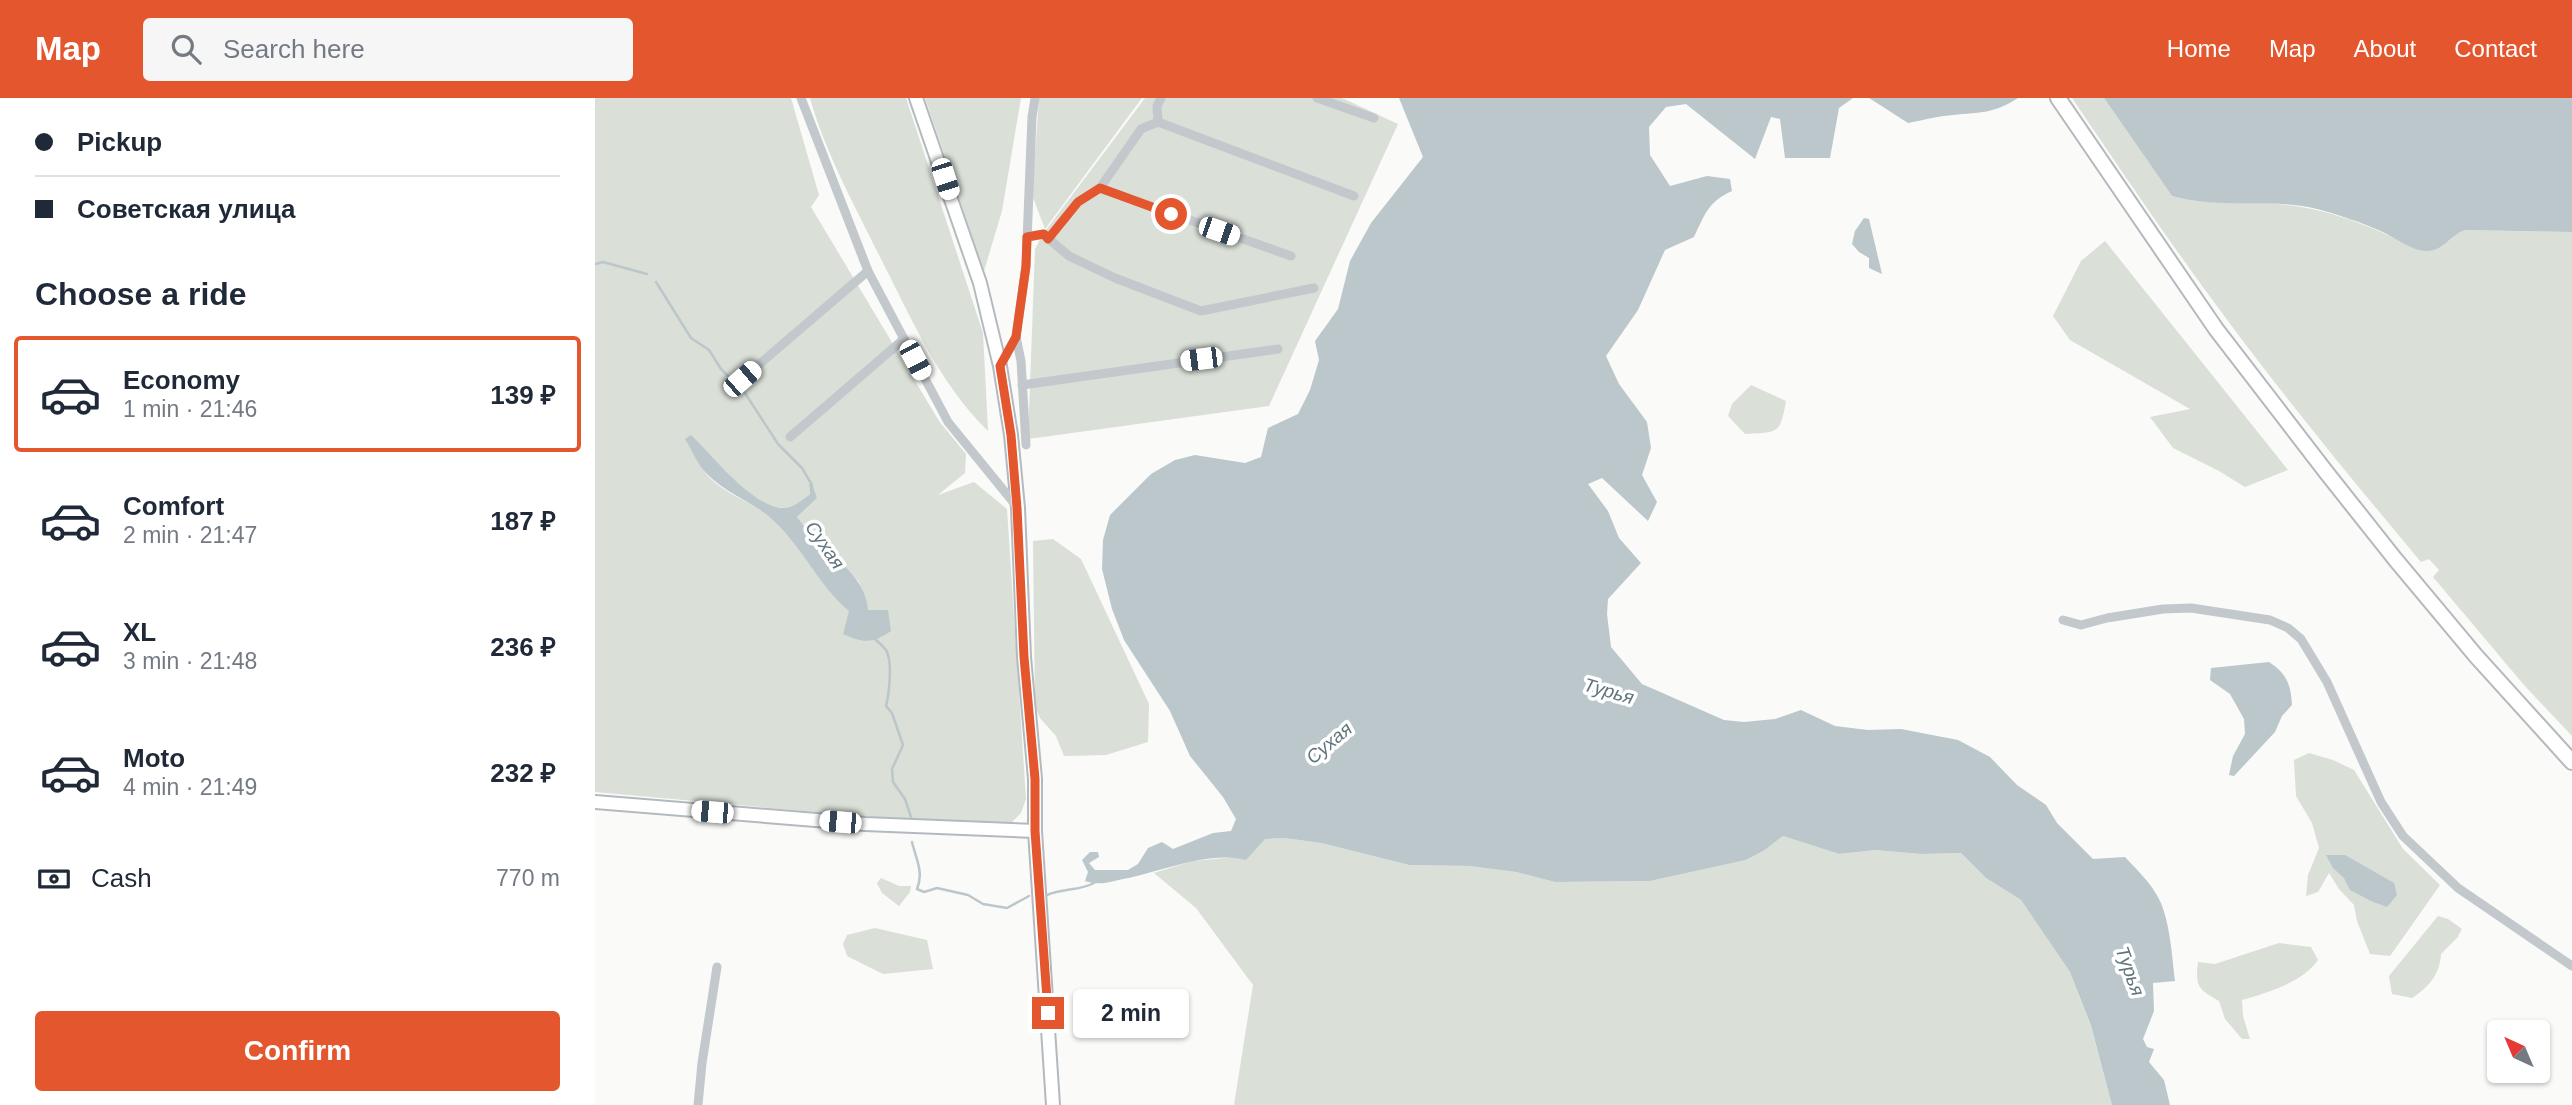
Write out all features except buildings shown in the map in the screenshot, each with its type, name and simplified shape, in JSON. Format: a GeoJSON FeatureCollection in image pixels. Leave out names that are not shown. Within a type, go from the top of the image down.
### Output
{"type":"FeatureCollection","features":[{"type":"Feature","properties":{"kind":"highway"},"geometry":{"type":"LineString","coordinates":[[2058,98],[2216,329],[2326,472],[2476,656],[2572,762]]}},
{"type":"Feature","properties":{"kind":"main road"},"geometry":{"type":"LineString","coordinates":[[916,98],[980,284],[1000,366],[1011,435],[1024,657],[1035,779],[1035,831],[1053,1105]]}},
{"type":"Feature","properties":{"kind":"main road"},"geometry":{"type":"LineString","coordinates":[[595,802],[865,824],[1035,831]]}},
{"type":"Feature","properties":{"kind":"street"},"geometry":{"type":"LineString","coordinates":[[800,98],[868,271],[948,422],[1017,508]]}},
{"type":"Feature","properties":{"kind":"street"},"geometry":{"type":"LineString","coordinates":[[1026,445],[1021,361],[1016,337],[1026,266],[1035,98]]}},
{"type":"Feature","properties":{"kind":"street"},"geometry":{"type":"LineString","coordinates":[[1158,122],[1157,106],[1161,98]]}},
{"type":"Feature","properties":{"kind":"street"},"geometry":{"type":"LineString","coordinates":[[1317,98],[1374,118]]}},
{"type":"Feature","properties":{"kind":"street"},"geometry":{"type":"LineString","coordinates":[[1048,239],[1078,202],[1100,188],[1141,129],[1158,122],[1354,196]]}},
{"type":"Feature","properties":{"kind":"street"},"geometry":{"type":"LineString","coordinates":[[1100,188],[1291,256]]}},
{"type":"Feature","properties":{"kind":"street"},"geometry":{"type":"LineString","coordinates":[[1027,237],[1044,234],[1069,256],[1115,278],[1201,311],[1314,288]]}},
{"type":"Feature","properties":{"kind":"street"},"geometry":{"type":"LineString","coordinates":[[742,379],[868,271]]}},
{"type":"Feature","properties":{"kind":"street"},"geometry":{"type":"LineString","coordinates":[[1000,366],[1016,337]]}},
{"type":"Feature","properties":{"kind":"street"},"geometry":{"type":"LineString","coordinates":[[790,437],[904,339]]}},
{"type":"Feature","properties":{"kind":"street"},"geometry":{"type":"LineString","coordinates":[[1023,384],[1278,349]]}},
{"type":"Feature","properties":{"kind":"street"},"geometry":{"type":"LineString","coordinates":[[2063,620],[2081,625],[2130,614],[2192,608],[2270,620],[2288,628],[2301,639],[2327,682],[2381,802],[2403,836],[2458,888],[2572,966]]}},
{"type":"Feature","properties":{"kind":"street"},"geometry":{"type":"LineString","coordinates":[[698,1105],[717,967]]}},
{"type":"Feature","properties":{"kind":"shaded area"},"geometry":{"type":"Polygon","coordinates":[[[595,98],[791,98],[819,195],[811,207],[939,421],[966,454],[965,473],[938,495],[974,482],[1007,509],[1026,799],[1021,813],[1012,822],[915,821],[595,792],[595,98]],[[690,436],[699,462],[707,475],[722,488],[774,520],[794,542],[829,590],[850,611],[843,634],[868,610],[859,582],[834,554],[813,538],[797,517],[817,498],[809,485],[810,494],[797,505],[783,508],[769,504],[739,484],[690,436]]]}},
{"type":"Feature","properties":{"kind":"shaded area"},"geometry":{"type":"Polygon","coordinates":[[[810,98],[906,98],[983,333],[988,431],[954,392],[914,325],[841,178],[810,98]]]}},
{"type":"Feature","properties":{"kind":"shaded area"},"geometry":{"type":"Polygon","coordinates":[[[925,98],[1021,98],[1002,211],[984,271],[925,98]]]}},
{"type":"Feature","properties":{"kind":"shaded area"},"geometry":{"type":"Polygon","coordinates":[[[1039,98],[1142,98],[1045,229],[1032,195],[1039,98]]]}},
{"type":"Feature","properties":{"kind":"shaded area"},"geometry":{"type":"Polygon","coordinates":[[[1145,98],[1342,98],[1398,124],[1269,406],[1028,439],[1035,249],[1043,234],[1145,98]]]}},
{"type":"Feature","properties":{"kind":"shaded area"},"geometry":{"type":"Polygon","coordinates":[[[2072,98],[2104,98],[2172,196],[2199,201],[2279,204],[2317,210],[2370,228],[2422,251],[2450,240],[2465,230],[2572,232],[2572,736],[2524,685],[2433,577],[2439,570],[2429,559],[2421,562],[2275,382],[2188,266],[2072,98]]]}},
{"type":"Feature","properties":{"kind":"shaded area"},"geometry":{"type":"Polygon","coordinates":[[[2105,241],[2288,470],[2245,487],[2173,448],[2150,417],[2190,409],[2070,340],[2053,316],[2081,261],[2105,241]]]}},
{"type":"Feature","properties":{"kind":"shaded area"},"geometry":{"type":"Polygon","coordinates":[[[1751,385],[1786,401],[1782,420],[1776,430],[1745,434],[1728,416],[1732,404],[1751,385]]]}},
{"type":"Feature","properties":{"kind":"shaded area"},"geometry":{"type":"Polygon","coordinates":[[[1053,539],[1081,559],[1149,704],[1148,742],[1106,755],[1064,756],[1056,736],[1040,718],[1035,706],[1033,541],[1053,539]]]}},
{"type":"Feature","properties":{"kind":"shaded area"},"geometry":{"type":"Polygon","coordinates":[[[2309,753],[2354,770],[2403,849],[2440,885],[2390,956],[2370,954],[2357,921],[2354,905],[2329,873],[2318,892],[2306,896],[2308,875],[2319,848],[2312,823],[2296,796],[2294,760],[2309,753]]]}},
{"type":"Feature","properties":{"kind":"shaded area"},"geometry":{"type":"Polygon","coordinates":[[[1783,836],[1839,854],[1875,850],[1921,854],[1961,853],[1986,878],[2021,900],[2070,972],[2091,1027],[2112,1105],[1234,1105],[1253,985],[1196,908],[1154,873],[1192,861],[1236,857],[1265,839],[1284,838],[1321,843],[1409,865],[1469,866],[1516,872],[1555,882],[1650,881],[1746,860],[1783,836]]]}},
{"type":"Feature","properties":{"kind":"shaded area"},"geometry":{"type":"Polygon","coordinates":[[[881,878],[899,886],[911,886],[910,892],[899,906],[882,893],[877,883],[881,878]]]}},
{"type":"Feature","properties":{"kind":"shaded area"},"geometry":{"type":"Polygon","coordinates":[[[2438,916],[2448,919],[2462,929],[2441,954],[2436,974],[2424,989],[2412,998],[2392,994],[2389,976],[2438,916]]]}},
{"type":"Feature","properties":{"kind":"shaded area"},"geometry":{"type":"Polygon","coordinates":[[[875,928],[927,940],[933,969],[883,974],[847,956],[843,944],[847,935],[875,928]]]}},
{"type":"Feature","properties":{"kind":"shaded area"},"geometry":{"type":"Polygon","coordinates":[[[2279,943],[2311,947],[2318,960],[2294,981],[2242,1000],[2243,1016],[2250,1039],[2242,1039],[2225,1019],[2219,1001],[2199,986],[2198,962],[2215,964],[2279,943]]]}},
{"type":"Feature","properties":{"kind":"water","name":"Турья"},"geometry":{"type":"Polygon","coordinates":[[[1399,98],[1853,98],[1839,108],[1830,158],[1785,158],[1780,119],[1771,117],[1755,159],[1686,104],[1666,107],[1649,127],[1650,155],[1670,186],[1707,176],[1730,179],[1732,191],[1712,204],[1694,237],[1665,250],[1638,310],[1606,356],[1619,384],[1647,422],[1651,448],[1642,475],[1657,502],[1648,521],[1602,478],[1588,484],[1608,511],[1619,538],[1641,563],[1608,599],[1611,647],[1642,684],[1724,720],[1744,722],[1775,719],[1801,710],[1835,726],[1868,730],[1901,729],[1958,740],[1990,757],[2017,785],[2046,805],[2057,823],[2093,859],[2125,857],[2156,893],[2163,908],[2172,950],[2175,981],[2153,983],[2154,1011],[2143,1039],[2147,1047],[2154,1049],[2149,1062],[2164,1080],[2170,1105],[2112,1105],[2091,1026],[2070,972],[2021,900],[1986,878],[1961,853],[1921,854],[1875,850],[1839,854],[1783,836],[1746,860],[1650,881],[1555,882],[1516,872],[1469,866],[1409,865],[1321,843],[1284,838],[1265,839],[1246,860],[1216,858],[1109,882],[1085,881],[1088,872],[1082,860],[1090,852],[1098,852],[1099,857],[1089,863],[1095,870],[1128,870],[1138,864],[1148,848],[1162,842],[1173,849],[1213,833],[1231,831],[1236,819],[1223,797],[1190,756],[1170,711],[1124,640],[1112,609],[1102,569],[1103,540],[1110,515],[1151,474],[1175,460],[1195,455],[1245,463],[1261,457],[1268,428],[1298,414],[1310,390],[1319,360],[1315,341],[1338,309],[1350,261],[1371,223],[1423,157],[1399,98]]]}},
{"type":"Feature","properties":{"kind":"water"},"geometry":{"type":"Polygon","coordinates":[[[1869,98],[2018,98],[1987,111],[1908,123],[1869,98]]]}},
{"type":"Feature","properties":{"kind":"water"},"geometry":{"type":"Polygon","coordinates":[[[2104,98],[2572,98],[2572,232],[2465,230],[2440,247],[2423,251],[2367,225],[2317,209],[2281,204],[2208,202],[2172,196],[2104,98]]]}},
{"type":"Feature","properties":{"kind":"water"},"geometry":{"type":"Polygon","coordinates":[[[1864,218],[1869,219],[1882,274],[1869,268],[1869,258],[1852,244],[1855,231],[1864,218]]]}},
{"type":"Feature","properties":{"kind":"water"},"geometry":{"type":"Polygon","coordinates":[[[691,435],[745,489],[769,505],[781,508],[793,506],[810,494],[809,484],[812,484],[817,498],[797,517],[812,537],[856,579],[866,599],[868,610],[888,610],[891,631],[867,641],[843,634],[849,611],[774,521],[724,488],[704,471],[685,439],[691,435]]]}},
{"type":"Feature","properties":{"kind":"water"},"geometry":{"type":"Polygon","coordinates":[[[2269,662],[2280,670],[2287,680],[2292,705],[2282,716],[2275,732],[2234,776],[2229,775],[2233,756],[2245,734],[2244,719],[2230,694],[2210,680],[2211,668],[2269,662]]]}},
{"type":"Feature","properties":{"kind":"water"},"geometry":{"type":"Polygon","coordinates":[[[2326,855],[2345,855],[2394,883],[2397,895],[2387,907],[2350,890],[2326,855]]]}},
{"type":"Feature","properties":{"kind":"waterway","name":"Сухая"},"geometry":{"type":"LineString","coordinates":[[595,264],[603,262],[647,274]]}},
{"type":"Feature","properties":{"kind":"waterway","name":"Сухая"},"geometry":{"type":"LineString","coordinates":[[656,282],[691,338],[709,350],[721,369],[745,393],[778,444],[802,468],[812,485]]}},
{"type":"Feature","properties":{"kind":"waterway","name":"Сухая"},"geometry":{"type":"LineString","coordinates":[[874,638],[885,648],[888,655],[890,678],[886,706],[892,713],[903,745],[892,769],[893,782],[905,799],[911,817]]}},
{"type":"Feature","properties":{"kind":"waterway","name":"Сухая"},"geometry":{"type":"LineString","coordinates":[[912,842],[920,871],[917,889],[924,892],[937,888],[968,895],[983,904],[1007,908],[1029,896]]}},
{"type":"Feature","properties":{"kind":"waterway","name":"Сухая"},"geometry":{"type":"LineString","coordinates":[[1047,895],[1094,883]]}},
{"type":"Feature","properties":{"kind":"route"},"geometry":{"type":"LineString","coordinates":[[1048,1013],[1035,831],[1035,779],[1024,657],[1017,508],[1011,435],[1000,366],[1016,337],[1026,266],[1027,237],[1044,234],[1048,239],[1078,202],[1100,188],[1171,214]]}}]}
